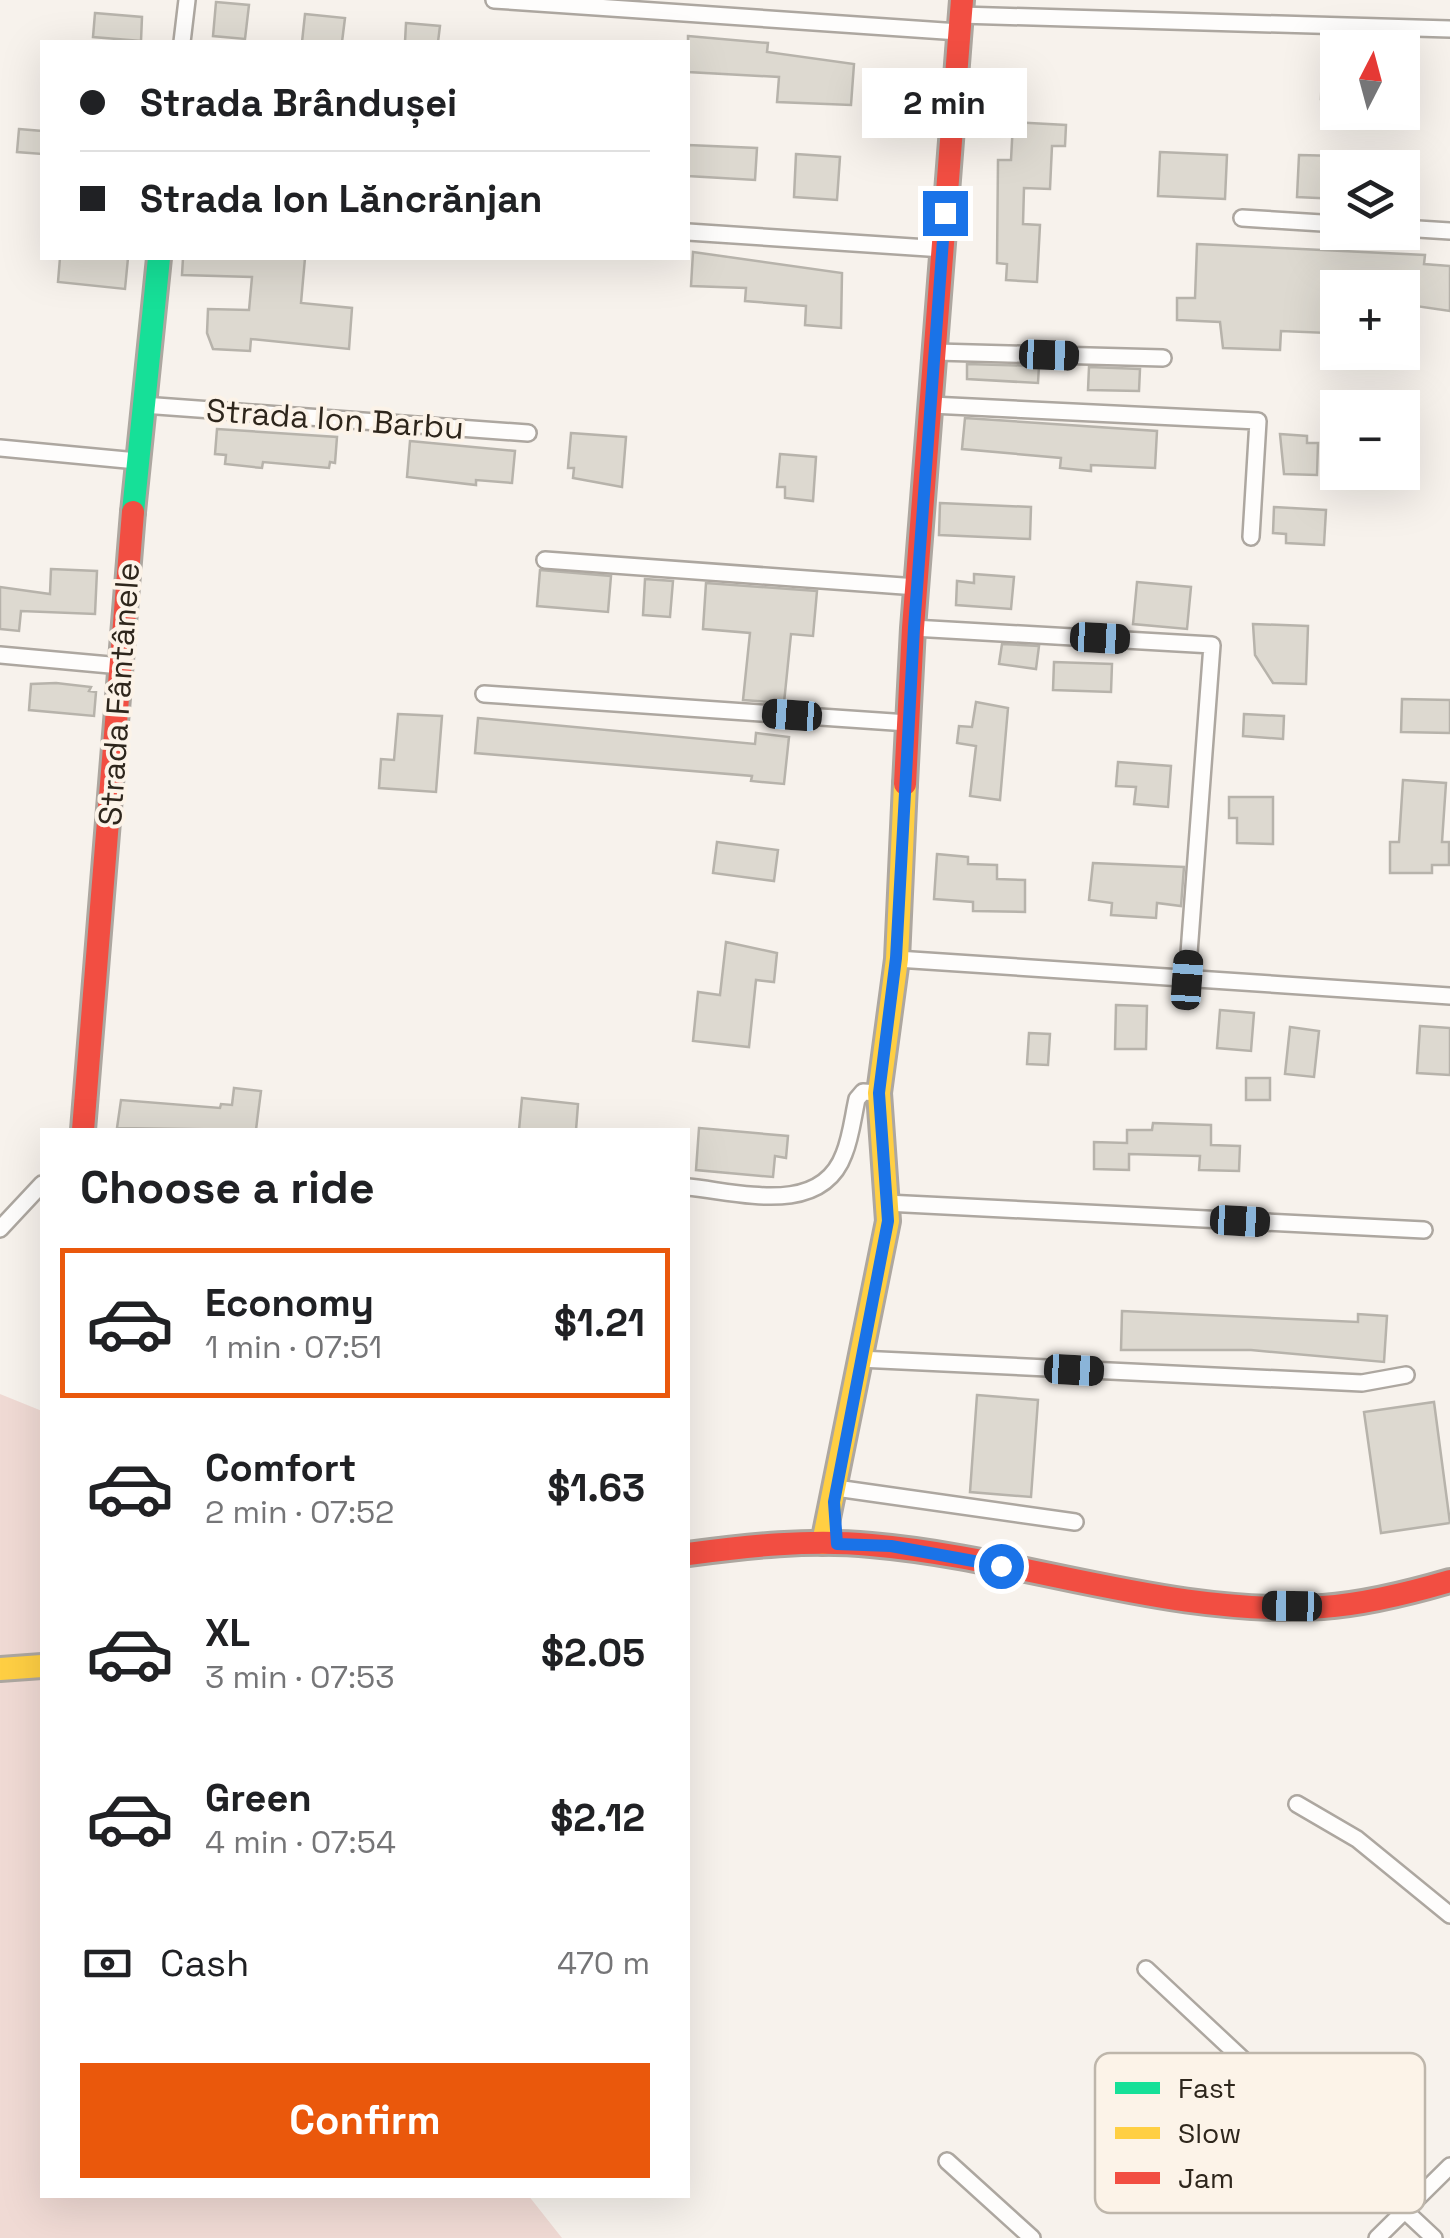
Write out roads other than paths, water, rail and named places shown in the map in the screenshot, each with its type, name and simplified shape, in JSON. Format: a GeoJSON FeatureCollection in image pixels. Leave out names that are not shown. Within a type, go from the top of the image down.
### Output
{"type":"FeatureCollection","features":[{"type":"Feature","properties":{"kind":"street"},"geometry":{"type":"LineString","coordinates":[[182,40],[187,0]]}},
{"type":"Feature","properties":{"kind":"street"},"geometry":{"type":"LineString","coordinates":[[494,0],[1450,29]]}},
{"type":"Feature","properties":{"kind":"street"},"geometry":{"type":"LineString","coordinates":[[830,1543],[859,1359],[884,1249],[886,1203],[879,1093],[896,958],[914,628],[960,16]]}},
{"type":"Feature","properties":{"kind":"street"},"geometry":{"type":"LineString","coordinates":[[1242,218],[1320,223]]}},
{"type":"Feature","properties":{"kind":"street"},"geometry":{"type":"LineString","coordinates":[[1420,230],[1450,232]]}},
{"type":"Feature","properties":{"kind":"street"},"geometry":{"type":"LineString","coordinates":[[690,232],[942,249]]}},
{"type":"Feature","properties":{"kind":"street","name":"Strada Fântânele"},"geometry":{"type":"LineString","coordinates":[[83,1128],[137,461],[159,260]]}},
{"type":"Feature","properties":{"kind":"street"},"geometry":{"type":"LineString","coordinates":[[936,352],[1163,358]]}},
{"type":"Feature","properties":{"kind":"street","name":"Strada Ion Barbu"},"geometry":{"type":"LineString","coordinates":[[143,405],[528,433]]}},
{"type":"Feature","properties":{"kind":"street"},"geometry":{"type":"LineString","coordinates":[[931,405],[1258,421],[1251,536]]}},
{"type":"Feature","properties":{"kind":"street"},"geometry":{"type":"LineString","coordinates":[[0,448],[137,461]]}},
{"type":"Feature","properties":{"kind":"street"},"geometry":{"type":"LineString","coordinates":[[544,560],[917,588]]}},
{"type":"Feature","properties":{"kind":"street"},"geometry":{"type":"LineString","coordinates":[[914,628],[1212,644],[1187,980]]}},
{"type":"Feature","properties":{"kind":"street"},"geometry":{"type":"LineString","coordinates":[[0,655],[121,666]]}},
{"type":"Feature","properties":{"kind":"street"},"geometry":{"type":"LineString","coordinates":[[484,694],[908,724]]}},
{"type":"Feature","properties":{"kind":"street"},"geometry":{"type":"LineString","coordinates":[[896,958],[1450,996]]}},
{"type":"Feature","properties":{"kind":"street"},"geometry":{"type":"LineString","coordinates":[[690,1188],[785,1196],[810,1192],[844,1156],[857,1099],[864,1092],[879,1093]]}},
{"type":"Feature","properties":{"kind":"street"},"geometry":{"type":"LineString","coordinates":[[0,1229],[40,1186]]}},
{"type":"Feature","properties":{"kind":"street"},"geometry":{"type":"LineString","coordinates":[[886,1203],[1424,1230]]}},
{"type":"Feature","properties":{"kind":"street"},"geometry":{"type":"LineString","coordinates":[[859,1359],[1362,1383],[1406,1375]]}},
{"type":"Feature","properties":{"kind":"street"},"geometry":{"type":"LineString","coordinates":[[836,1495],[1075,1522]]}},
{"type":"Feature","properties":{"kind":"street"},"geometry":{"type":"LineString","coordinates":[[690,1554],[739,1546],[891,1546],[1185,1600],[1263,1606],[1321,1607],[1385,1599],[1450,1581]]}},
{"type":"Feature","properties":{"kind":"street"},"geometry":{"type":"LineString","coordinates":[[0,1669],[40,1666]]}},
{"type":"Feature","properties":{"kind":"street"},"geometry":{"type":"LineString","coordinates":[[1297,1804],[1357,1838],[1450,1915]]}},
{"type":"Feature","properties":{"kind":"street"},"geometry":{"type":"LineString","coordinates":[[1146,1970],[1235,2053]]}},
{"type":"Feature","properties":{"kind":"street"},"geometry":{"type":"LineString","coordinates":[[947,2161],[1032,2238]]}},
{"type":"Feature","properties":{"kind":"street"},"geometry":{"type":"LineString","coordinates":[[1425,2191],[1450,2166]]}},
{"type":"Feature","properties":{"kind":"street"},"geometry":{"type":"LineString","coordinates":[[1377,2238],[1403,2213]]}},
{"type":"Feature","properties":{"kind":"street"},"geometry":{"type":"LineString","coordinates":[[1407,2213],[1434,2238]]}}]}
